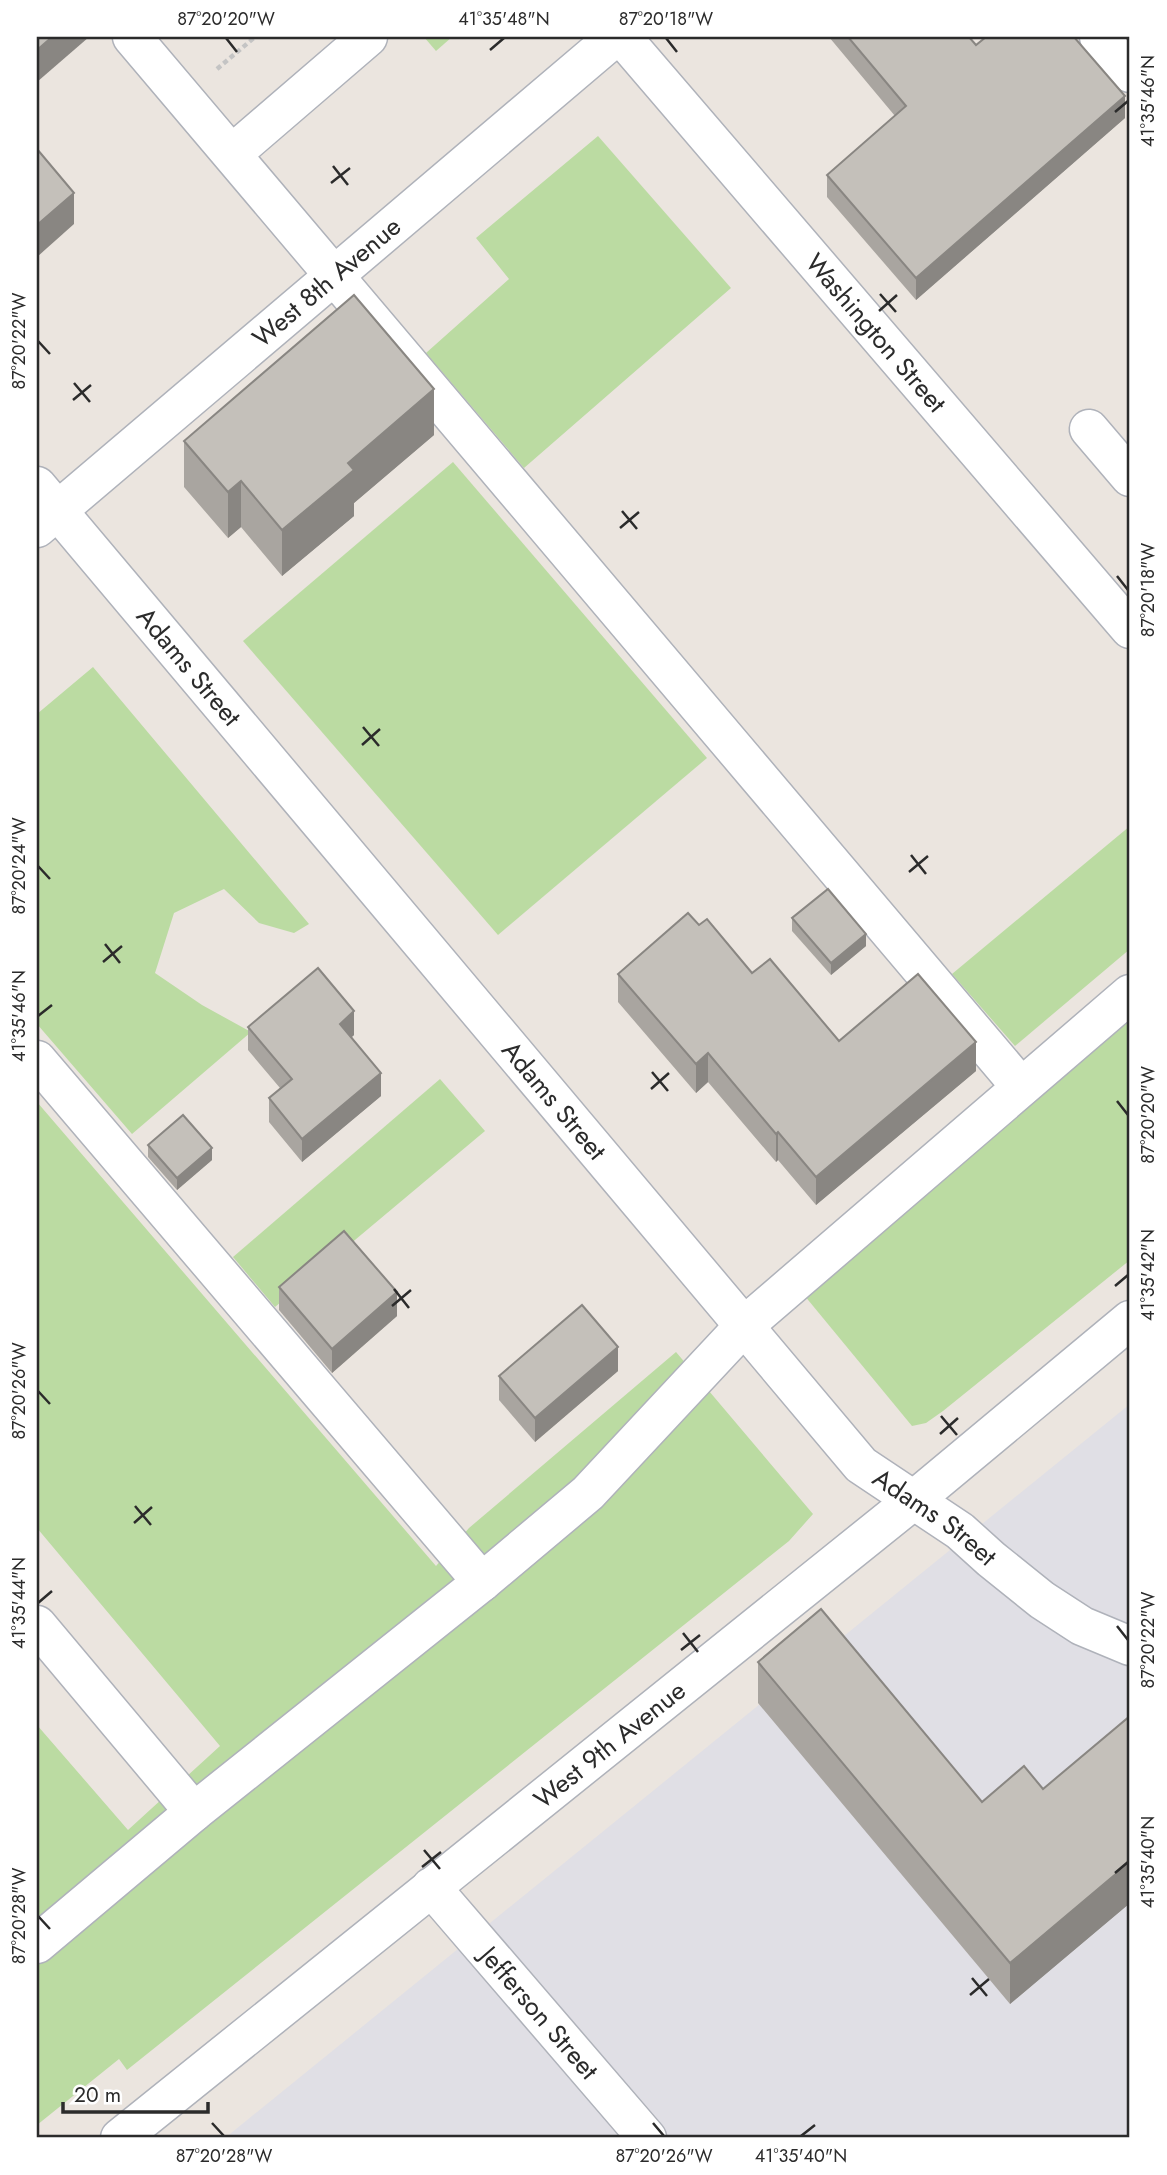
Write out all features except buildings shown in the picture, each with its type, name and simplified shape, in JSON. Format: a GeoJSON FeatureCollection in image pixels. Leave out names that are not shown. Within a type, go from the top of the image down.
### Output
{"type":"FeatureCollection","features":[{"type":"Feature","properties":{"kind":"street"},"geometry":{"type":"LineString","coordinates":[[132,37],[1021,1087]]}},
{"type":"Feature","properties":{"kind":"street"},"geometry":{"type":"LineString","coordinates":[[232,154],[368,37]]}},
{"type":"Feature","properties":{"kind":"street","name":"West 8th Avenue"},"geometry":{"type":"LineString","coordinates":[[44,508],[334,274],[615,37]]}},
{"type":"Feature","properties":{"kind":"street","name":"Washington Street"},"geometry":{"type":"LineString","coordinates":[[622,37],[1130,629]]}},
{"type":"Feature","properties":{"kind":"street"},"geometry":{"type":"LineString","coordinates":[[1100,37],[1130,73]]}},
{"type":"Feature","properties":{"kind":"street"},"geometry":{"type":"LineString","coordinates":[[1089,429],[1130,477]]}},
{"type":"Feature","properties":{"kind":"street","name":"Adams Street"},"geometry":{"type":"LineString","coordinates":[[44,508],[861,1465],[960,1531],[1042,1600],[1082,1626],[1130,1646]]}},
{"type":"Feature","properties":{"kind":"street"},"geometry":{"type":"LineString","coordinates":[[37,1944],[194,1812],[482,1582],[588,1493],[744,1326],[1130,994]]}},
{"type":"Feature","properties":{"kind":"street"},"geometry":{"type":"LineString","coordinates":[[37,1060],[482,1582]]}},
{"type":"Feature","properties":{"kind":"street","name":"West 9th Avenue"},"geometry":{"type":"LineString","coordinates":[[145,2131],[431,1887],[915,1499],[1130,1320]]}},
{"type":"Feature","properties":{"kind":"street"},"geometry":{"type":"LineString","coordinates":[[37,1625],[194,1812]]}},
{"type":"Feature","properties":{"kind":"street","name":"Jefferson Street"},"geometry":{"type":"LineString","coordinates":[[431,1887],[647,2138]]}},
{"type":"Feature","properties":{"kind":"path"},"geometry":{"type":"LineString","coordinates":[[214,72],[255,37]]}},
{"type":"Feature","properties":{"kind":"shaded area"},"geometry":{"type":"Polygon","coordinates":[[[1130,1404],[1130,2138],[225,2138],[1130,1404]]]}},
{"type":"Feature","properties":{"kind":"green space"},"geometry":{"type":"Polygon","coordinates":[[[424,37],[452,37],[436,51],[424,37]]]}},
{"type":"Feature","properties":{"kind":"green space"},"geometry":{"type":"Polygon","coordinates":[[[598,136],[731,288],[524,468],[426,353],[509,279],[476,238],[598,136]]]}},
{"type":"Feature","properties":{"kind":"green space"},"geometry":{"type":"Polygon","coordinates":[[[453,462],[707,758],[498,935],[243,641],[453,462]]]}},
{"type":"Feature","properties":{"kind":"green space"},"geometry":{"type":"Polygon","coordinates":[[[93,667],[309,924],[294,933],[259,923],[224,889],[174,913],[155,973],[202,1005],[251,1032],[132,1134],[37,1024],[37,714],[93,667]]]}},
{"type":"Feature","properties":{"kind":"green space"},"geometry":{"type":"Polygon","coordinates":[[[1130,826],[1130,949],[1015,1046],[952,974],[1130,826]]]}},
{"type":"Feature","properties":{"kind":"green space"},"geometry":{"type":"Polygon","coordinates":[[[1130,1012],[1130,1260],[943,1411],[926,1423],[912,1426],[804,1295],[1130,1012]]]}},
{"type":"Feature","properties":{"kind":"green space"},"geometry":{"type":"Polygon","coordinates":[[[440,1079],[485,1131],[275,1307],[233,1257],[440,1079]]]}},
{"type":"Feature","properties":{"kind":"green space"},"geometry":{"type":"Polygon","coordinates":[[[37,1102],[436,1566],[469,1528],[676,1352],[813,1514],[789,1541],[127,2070],[119,2059],[37,2125],[37,1725],[128,1830],[220,1746],[37,1528],[37,1102]]]}}]}
